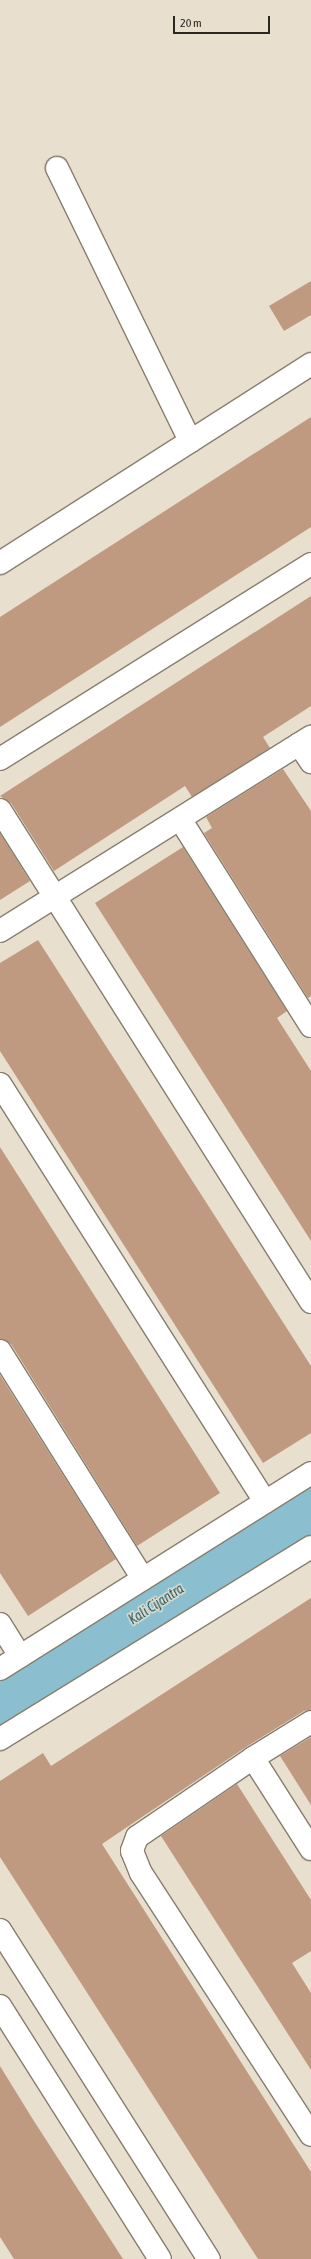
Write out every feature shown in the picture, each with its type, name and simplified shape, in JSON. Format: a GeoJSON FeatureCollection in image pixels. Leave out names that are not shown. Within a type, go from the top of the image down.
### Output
{"type":"FeatureCollection","features":[{"type":"Feature","properties":{"kind":"street"},"geometry":{"type":"LineString","coordinates":[[57,168],[190,441]]}},
{"type":"Feature","properties":{"kind":"street"},"geometry":{"type":"LineString","coordinates":[[0,563],[311,364]]}},
{"type":"Feature","properties":{"kind":"street"},"geometry":{"type":"LineString","coordinates":[[0,759],[311,564]]}},
{"type":"Feature","properties":{"kind":"street"},"geometry":{"type":"LineString","coordinates":[[0,931],[305,740],[311,762]]}},
{"type":"Feature","properties":{"kind":"street"},"geometry":{"type":"LineString","coordinates":[[0,810],[311,1302]]}},
{"type":"Feature","properties":{"kind":"street"},"geometry":{"type":"LineString","coordinates":[[180,819],[311,1026]]}},
{"type":"Feature","properties":{"kind":"street"},"geometry":{"type":"LineString","coordinates":[[0,1084],[265,1502]]}},
{"type":"Feature","properties":{"kind":"street"},"geometry":{"type":"LineString","coordinates":[[0,1351],[143,1579]]}},
{"type":"Feature","properties":{"kind":"street"},"geometry":{"type":"LineString","coordinates":[[0,1669],[311,1473]]}},
{"type":"Feature","properties":{"kind":"street"},"geometry":{"type":"LineString","coordinates":[[0,1739],[311,1547]]}},
{"type":"Feature","properties":{"kind":"street"},"geometry":{"type":"LineString","coordinates":[[0,1624],[20,1656]]}},
{"type":"Feature","properties":{"kind":"street"},"geometry":{"type":"LineString","coordinates":[[311,1722],[253,1758],[137,1837],[132,1851],[141,1873],[311,2135]]}},
{"type":"Feature","properties":{"kind":"street"},"geometry":{"type":"LineString","coordinates":[[253,1758],[311,1849]]}},
{"type":"Feature","properties":{"kind":"street"},"geometry":{"type":"LineString","coordinates":[[0,1930],[209,2259]]}},
{"type":"Feature","properties":{"kind":"street"},"geometry":{"type":"LineString","coordinates":[[0,2006],[160,2259]]}},
{"type":"Feature","properties":{"kind":"building"},"geometry":{"type":"Polygon","coordinates":[[[311,281],[311,315],[284,331],[269,306],[311,281]]]}},
{"type":"Feature","properties":{"kind":"building"},"geometry":{"type":"Polygon","coordinates":[[[311,417],[311,527],[0,727],[0,617],[311,417]]]}},
{"type":"Feature","properties":{"kind":"building"},"geometry":{"type":"Polygon","coordinates":[[[311,596],[311,706],[263,737],[270,748],[192,797],[185,786],[54,871],[11,803],[0,796],[311,596]]]}},
{"type":"Feature","properties":{"kind":"building"},"geometry":{"type":"Polygon","coordinates":[[[283,769],[311,811],[311,996],[308,998],[204,833],[212,828],[206,817],[283,769]]]}},
{"type":"Feature","properties":{"kind":"building"},"geometry":{"type":"Polygon","coordinates":[[[0,833],[30,881],[0,900],[0,833]]]}},
{"type":"Feature","properties":{"kind":"building"},"geometry":{"type":"Polygon","coordinates":[[[183,847],[287,1011],[277,1018],[311,1071],[311,1241],[95,903],[183,847]]]}},
{"type":"Feature","properties":{"kind":"building"},"geometry":{"type":"Polygon","coordinates":[[[38,940],[311,1366],[311,1433],[263,1463],[0,1051],[0,963],[38,940]]]}},
{"type":"Feature","properties":{"kind":"building"},"geometry":{"type":"Polygon","coordinates":[[[0,1147],[220,1493],[137,1546],[11,1344],[0,1339],[0,1147]]]}},
{"type":"Feature","properties":{"kind":"building"},"geometry":{"type":"Polygon","coordinates":[[[0,1375],[116,1559],[28,1616],[0,1573],[0,1375]]]}},
{"type":"Feature","properties":{"kind":"building"},"geometry":{"type":"Polygon","coordinates":[[[311,1598],[311,1710],[304,1711],[246,1747],[102,1844],[311,2172],[311,2259],[258,2259],[0,1857],[0,1781],[43,1753],[51,1766],[311,1598]]]}},
{"type":"Feature","properties":{"kind":"building"},"geometry":{"type":"Polygon","coordinates":[[[311,1737],[311,1805],[280,1756],[311,1737]]]}},
{"type":"Feature","properties":{"kind":"building"},"geometry":{"type":"Polygon","coordinates":[[[237,1784],[311,1900],[311,1951],[292,1963],[311,1993],[311,2070],[161,1836],[237,1784]]]}},
{"type":"Feature","properties":{"kind":"building"},"geometry":{"type":"Polygon","coordinates":[[[0,2066],[123,2259],[14,2259],[0,2237],[0,2066]]]}},
{"type":"Feature","properties":{"kind":"waterway","name":"Kali Cijantra"},"geometry":{"type":"LineString","coordinates":[[0,1703],[39,1676],[186,1586],[311,1504]]}}]}
